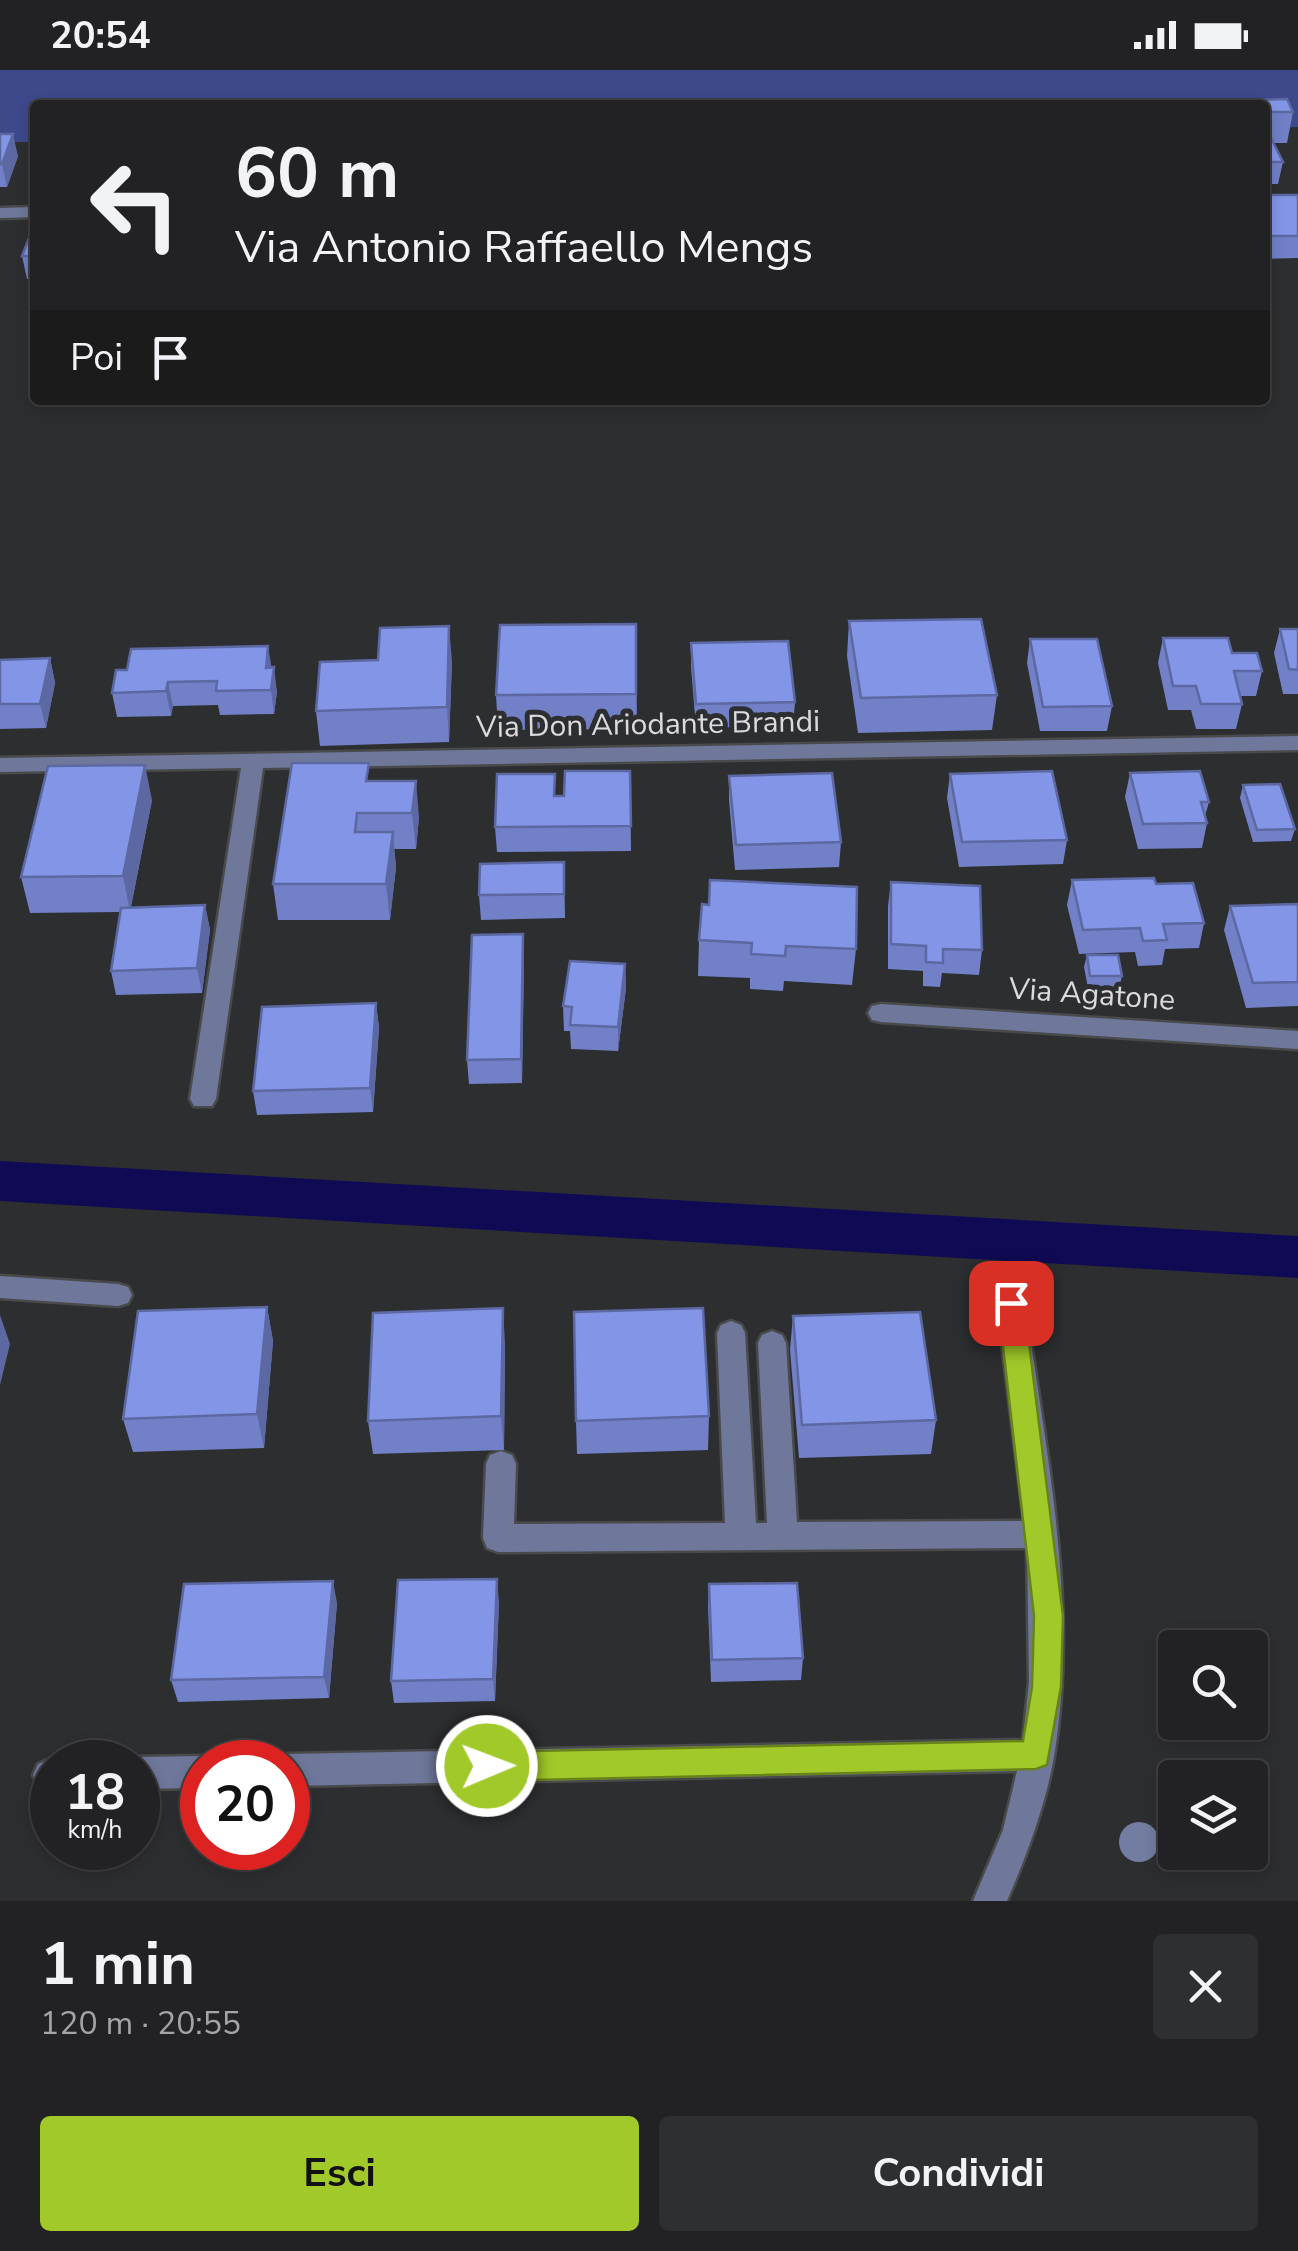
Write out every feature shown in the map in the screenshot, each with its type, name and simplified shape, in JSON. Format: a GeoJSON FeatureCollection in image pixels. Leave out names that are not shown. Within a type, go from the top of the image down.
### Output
{"type":"FeatureCollection","features":[{"type":"Feature","properties":{"kind":"street"},"geometry":{"type":"LineString","coordinates":[[0,212],[30,212]]}},
{"type":"Feature","properties":{"kind":"street","name":"Via Don Ariodante Brandi"},"geometry":{"type":"LineString","coordinates":[[0,765],[1298,743]]}},
{"type":"Feature","properties":{"kind":"street"},"geometry":{"type":"LineString","coordinates":[[203,1100],[253,761]]}},
{"type":"Feature","properties":{"kind":"street","name":"Via Agatone"},"geometry":{"type":"LineString","coordinates":[[881,1013],[1298,1040]]}},
{"type":"Feature","properties":{"kind":"street"},"geometry":{"type":"LineString","coordinates":[[0,1287],[118,1295]]}},
{"type":"Feature","properties":{"kind":"street"},"geometry":{"type":"LineString","coordinates":[[990,1901],[1019,1832],[1036,1755],[1048,1654],[1040,1534],[1011,1303]]}},
{"type":"Feature","properties":{"kind":"street"},"geometry":{"type":"LineString","coordinates":[[732,1332],[741,1537]]}},
{"type":"Feature","properties":{"kind":"street"},"geometry":{"type":"LineString","coordinates":[[772,1343],[783,1536]]}},
{"type":"Feature","properties":{"kind":"street"},"geometry":{"type":"LineString","coordinates":[[501,1464],[498,1538],[1040,1534]]}},
{"type":"Feature","properties":{"kind":"street"},"geometry":{"type":"LineString","coordinates":[[310,1770],[1036,1755]]}},
{"type":"Feature","properties":{"kind":"shaded area"},"geometry":{"type":"Polygon","coordinates":[[[0,70],[1298,70],[1298,127],[1270,128],[1270,100],[30,100],[30,142],[0,142],[0,70]]]}},
{"type":"Feature","properties":{"kind":"building"},"geometry":{"type":"Polygon","coordinates":[[[1287,99],[1293,112],[1270,112],[1270,100],[1249,100],[1287,99]]]}},
{"type":"Feature","properties":{"kind":"building"},"geometry":{"type":"Polygon","coordinates":[[[0,134],[13,134],[2,164],[0,164],[0,134]]]}},
{"type":"Feature","properties":{"kind":"building"},"geometry":{"type":"Polygon","coordinates":[[[1270,136],[1283,162],[1270,162],[1270,136]]]}},
{"type":"Feature","properties":{"kind":"building"},"geometry":{"type":"Polygon","coordinates":[[[1270,195],[1298,195],[1298,236],[1270,236],[1270,195]]]}},
{"type":"Feature","properties":{"kind":"building"},"geometry":{"type":"Polygon","coordinates":[[[30,236],[30,256],[22,256],[30,236]]]}},
{"type":"Feature","properties":{"kind":"building"},"geometry":{"type":"Polygon","coordinates":[[[981,619],[997,695],[861,698],[849,621],[981,619]]]}},
{"type":"Feature","properties":{"kind":"building"},"geometry":{"type":"Polygon","coordinates":[[[636,624],[636,694],[496,695],[500,625],[636,624]]]}},
{"type":"Feature","properties":{"kind":"building"},"geometry":{"type":"Polygon","coordinates":[[[449,626],[447,707],[316,711],[320,662],[378,660],[380,628],[449,626]]]}},
{"type":"Feature","properties":{"kind":"building"},"geometry":{"type":"Polygon","coordinates":[[[1280,629],[1298,629],[1298,670],[1289,669],[1280,629]]]}},
{"type":"Feature","properties":{"kind":"building"},"geometry":{"type":"Polygon","coordinates":[[[1163,638],[1228,638],[1232,653],[1257,653],[1262,671],[1234,671],[1242,704],[1201,704],[1196,686],[1173,686],[1163,638]]]}},
{"type":"Feature","properties":{"kind":"building"},"geometry":{"type":"Polygon","coordinates":[[[1030,639],[1097,639],[1112,706],[1043,707],[1030,639]]]}},
{"type":"Feature","properties":{"kind":"building"},"geometry":{"type":"Polygon","coordinates":[[[788,641],[795,702],[696,704],[691,643],[788,641]]]}},
{"type":"Feature","properties":{"kind":"building"},"geometry":{"type":"Polygon","coordinates":[[[268,646],[266,668],[274,667],[271,690],[216,691],[217,681],[168,682],[166,691],[112,693],[116,670],[127,670],[131,649],[268,646]]]}},
{"type":"Feature","properties":{"kind":"building"},"geometry":{"type":"Polygon","coordinates":[[[50,658],[40,704],[0,704],[0,660],[50,658]]]}},
{"type":"Feature","properties":{"kind":"building"},"geometry":{"type":"Polygon","coordinates":[[[292,763],[369,763],[366,781],[416,781],[412,813],[357,813],[355,832],[393,832],[386,884],[273,884],[292,763]]]}},
{"type":"Feature","properties":{"kind":"building"},"geometry":{"type":"Polygon","coordinates":[[[145,765],[123,876],[21,877],[48,766],[145,765]]]}},
{"type":"Feature","properties":{"kind":"building"},"geometry":{"type":"Polygon","coordinates":[[[565,771],[630,771],[631,826],[495,827],[497,774],[555,774],[554,796],[564,796],[565,771]]]}},
{"type":"Feature","properties":{"kind":"building"},"geometry":{"type":"Polygon","coordinates":[[[1052,771],[1067,840],[962,842],[950,774],[1052,771]]]}},
{"type":"Feature","properties":{"kind":"building"},"geometry":{"type":"Polygon","coordinates":[[[1200,771],[1209,802],[1201,802],[1207,823],[1143,824],[1130,773],[1200,771]]]}},
{"type":"Feature","properties":{"kind":"building"},"geometry":{"type":"Polygon","coordinates":[[[832,773],[841,842],[736,845],[729,776],[832,773]]]}},
{"type":"Feature","properties":{"kind":"building"},"geometry":{"type":"Polygon","coordinates":[[[1280,784],[1295,829],[1257,830],[1243,785],[1280,784]]]}},
{"type":"Feature","properties":{"kind":"building"},"geometry":{"type":"Polygon","coordinates":[[[564,862],[564,894],[479,895],[480,864],[564,862]]]}},
{"type":"Feature","properties":{"kind":"building"},"geometry":{"type":"Polygon","coordinates":[[[1154,878],[1156,884],[1193,883],[1204,923],[1163,924],[1167,940],[1143,941],[1140,928],[1083,930],[1072,880],[1154,878]]]}},
{"type":"Feature","properties":{"kind":"building"},"geometry":{"type":"Polygon","coordinates":[[[710,880],[857,887],[856,949],[786,946],[785,956],[751,954],[752,943],[699,940],[702,904],[709,905],[710,880]]]}},
{"type":"Feature","properties":{"kind":"building"},"geometry":{"type":"Polygon","coordinates":[[[891,882],[980,886],[982,950],[943,949],[943,963],[926,962],[926,946],[891,944],[891,882]]]}},
{"type":"Feature","properties":{"kind":"building"},"geometry":{"type":"Polygon","coordinates":[[[1298,904],[1298,982],[1253,983],[1230,906],[1298,904]]]}},
{"type":"Feature","properties":{"kind":"building"},"geometry":{"type":"Polygon","coordinates":[[[205,905],[197,968],[111,971],[121,908],[205,905]]]}},
{"type":"Feature","properties":{"kind":"building"},"geometry":{"type":"Polygon","coordinates":[[[523,934],[521,1059],[467,1060],[472,935],[523,934]]]}},
{"type":"Feature","properties":{"kind":"building"},"geometry":{"type":"Polygon","coordinates":[[[1087,955],[1118,955],[1122,976],[1090,976],[1087,955]]]}},
{"type":"Feature","properties":{"kind":"building"},"geometry":{"type":"Polygon","coordinates":[[[570,961],[625,964],[618,1027],[570,1025],[572,1007],[563,1006],[570,961]]]}},
{"type":"Feature","properties":{"kind":"building"},"geometry":{"type":"Polygon","coordinates":[[[376,1003],[370,1088],[253,1091],[262,1007],[376,1003]]]}},
{"type":"Feature","properties":{"kind":"building"},"geometry":{"type":"Polygon","coordinates":[[[267,1307],[257,1414],[123,1419],[138,1311],[267,1307]]]}},
{"type":"Feature","properties":{"kind":"building"},"geometry":{"type":"Polygon","coordinates":[[[503,1308],[501,1416],[368,1421],[373,1313],[503,1308]]]}},
{"type":"Feature","properties":{"kind":"building"},"geometry":{"type":"Polygon","coordinates":[[[703,1308],[709,1416],[576,1421],[574,1312],[703,1308]]]}},
{"type":"Feature","properties":{"kind":"building"},"geometry":{"type":"Polygon","coordinates":[[[920,1312],[936,1420],[802,1425],[793,1316],[920,1312]]]}},
{"type":"Feature","properties":{"kind":"building"},"geometry":{"type":"Polygon","coordinates":[[[497,1579],[493,1679],[391,1681],[398,1580],[497,1579]]]}},
{"type":"Feature","properties":{"kind":"building"},"geometry":{"type":"Polygon","coordinates":[[[333,1581],[324,1677],[171,1680],[184,1584],[333,1581]]]}},
{"type":"Feature","properties":{"kind":"building"},"geometry":{"type":"Polygon","coordinates":[[[797,1583],[803,1658],[712,1660],[709,1584],[797,1583]]]}},
{"type":"Feature","properties":{"kind":"waterway"},"geometry":{"type":"LineString","coordinates":[[0,1181],[1298,1257]]}},
{"type":"Feature","properties":{"kind":"route"},"geometry":{"type":"LineString","coordinates":[[487,1766],[1036,1755],[1046,1687],[1048,1616],[1011,1303]]}}]}
